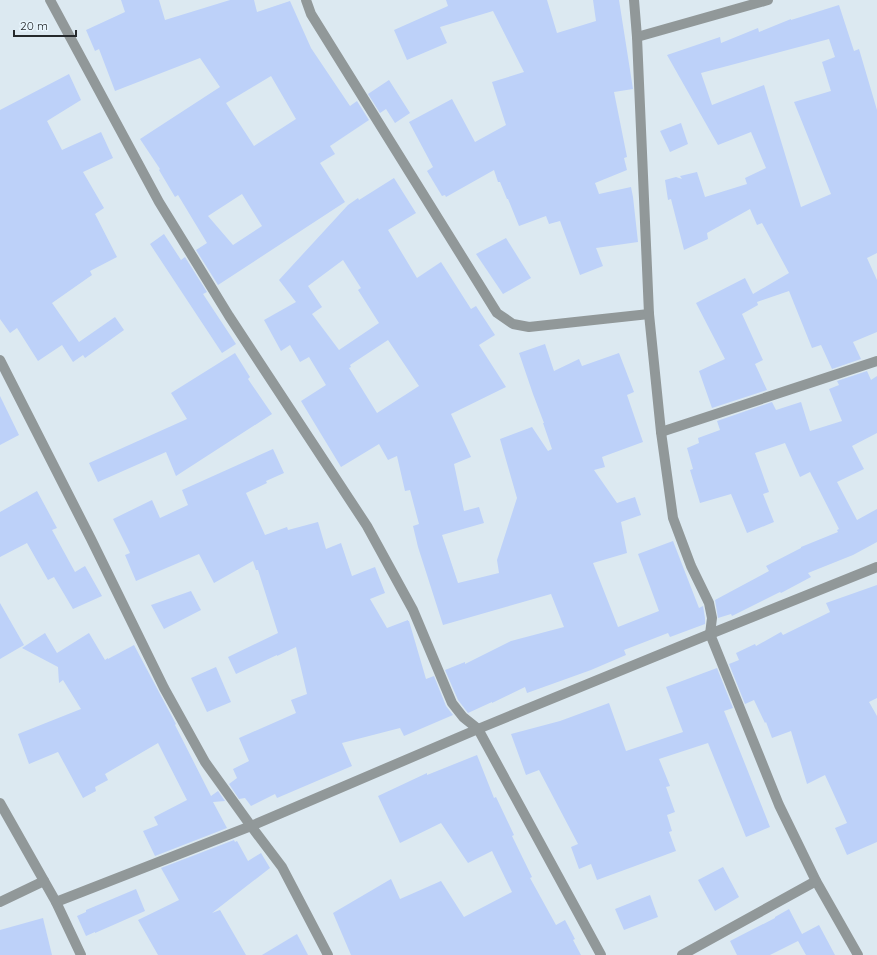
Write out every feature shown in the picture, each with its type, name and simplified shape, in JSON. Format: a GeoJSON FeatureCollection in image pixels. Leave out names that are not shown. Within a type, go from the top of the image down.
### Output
{"type":"FeatureCollection","features":[{"type":"Feature","properties":{"kind":"street"},"geometry":{"type":"LineString","coordinates":[[50,0],[159,202],[229,316],[367,526],[413,610],[452,703],[462,717],[478,729],[601,955]]}},
{"type":"Feature","properties":{"kind":"street"},"geometry":{"type":"LineString","coordinates":[[306,0],[311,14],[497,312],[513,324],[529,327],[649,314]]}},
{"type":"Feature","properties":{"kind":"street"},"geometry":{"type":"LineString","coordinates":[[634,0],[637,37],[649,314],[661,432],[673,518],[691,566],[709,603],[712,618],[710,634],[779,805],[816,881],[858,955]]}},
{"type":"Feature","properties":{"kind":"street"},"geometry":{"type":"LineString","coordinates":[[637,37],[768,0]]}},
{"type":"Feature","properties":{"kind":"street"},"geometry":{"type":"LineString","coordinates":[[0,360],[91,539],[164,688],[205,762],[282,867],[328,955]]}},
{"type":"Feature","properties":{"kind":"street"},"geometry":{"type":"LineString","coordinates":[[661,432],[877,361]]}},
{"type":"Feature","properties":{"kind":"street"},"geometry":{"type":"LineString","coordinates":[[56,902],[251,826],[478,729],[877,567]]}},
{"type":"Feature","properties":{"kind":"street"},"geometry":{"type":"LineString","coordinates":[[0,803],[56,902],[81,955]]}},
{"type":"Feature","properties":{"kind":"street"},"geometry":{"type":"LineString","coordinates":[[0,902],[44,881]]}},
{"type":"Feature","properties":{"kind":"street"},"geometry":{"type":"LineString","coordinates":[[682,955],[816,881]]}},
{"type":"Feature","properties":{"kind":"building"},"geometry":{"type":"Polygon","coordinates":[[[121,0],[159,0],[165,20],[230,0],[254,0],[257,12],[290,1],[311,48],[350,106],[357,101],[369,120],[330,146],[335,154],[320,163],[345,202],[218,285],[196,250],[207,243],[178,195],[175,197],[159,170],[160,169],[140,139],[220,87],[200,58],[115,91],[99,49],[95,51],[86,30],[125,12],[121,0]],[[271,76],[226,103],[254,146],[296,119],[271,76]],[[242,194],[208,216],[233,245],[262,226],[242,194]]]}},
{"type":"Feature","properties":{"kind":"building"},"geometry":{"type":"Polygon","coordinates":[[[446,0],[547,0],[557,33],[596,21],[593,0],[619,0],[633,89],[614,92],[627,157],[624,158],[627,170],[595,183],[599,194],[631,187],[638,242],[596,248],[603,266],[580,275],[560,221],[549,224],[546,216],[519,226],[500,182],[498,182],[494,170],[446,197],[445,195],[442,196],[427,171],[433,167],[409,122],[452,99],[475,142],[506,125],[492,82],[524,72],[493,11],[440,27],[447,43],[407,60],[394,30],[448,6],[446,0]]]}},
{"type":"Feature","properties":{"kind":"building"},"geometry":{"type":"Polygon","coordinates":[[[839,5],[854,51],[859,49],[877,110],[877,253],[867,258],[877,280],[877,332],[853,342],[861,359],[832,369],[821,345],[812,348],[789,291],[757,302],[758,305],[742,314],[763,360],[755,364],[767,390],[712,408],[699,371],[725,359],[696,303],[745,278],[753,294],[789,273],[762,223],[757,225],[750,209],[707,233],[708,239],[684,250],[671,199],[668,200],[665,180],[676,177],[682,179],[680,176],[697,172],[705,197],[747,184],[745,178],[766,168],[751,132],[718,145],[667,55],[720,37],[721,43],[758,28],[759,32],[839,5]],[[829,39],[701,73],[712,105],[764,85],[801,207],[831,194],[794,102],[831,91],[822,62],[835,57],[829,39]]]}},
{"type":"Feature","properties":{"kind":"building"},"geometry":{"type":"Polygon","coordinates":[[[69,74],[81,100],[47,121],[62,150],[101,132],[113,158],[83,172],[104,208],[95,214],[117,257],[90,271],[92,275],[52,303],[79,342],[115,317],[124,330],[85,358],[83,355],[73,362],[62,345],[38,361],[17,328],[10,333],[0,319],[0,110],[69,74]]]}},
{"type":"Feature","properties":{"kind":"building"},"geometry":{"type":"Polygon","coordinates":[[[389,80],[410,113],[395,123],[386,109],[380,113],[368,94],[389,80]]]}},
{"type":"Feature","properties":{"kind":"building"},"geometry":{"type":"Polygon","coordinates":[[[681,123],[688,144],[670,152],[660,131],[681,123]]]}},
{"type":"Feature","properties":{"kind":"building"},"geometry":{"type":"Polygon","coordinates":[[[394,178],[416,213],[388,230],[417,278],[441,262],[471,309],[476,306],[495,335],[479,345],[506,387],[451,414],[471,457],[454,464],[464,511],[479,507],[484,523],[442,535],[458,583],[499,573],[497,560],[517,498],[500,439],[532,427],[548,451],[552,449],[519,353],[545,344],[554,371],[579,359],[582,366],[619,353],[634,392],[627,395],[643,442],[602,457],[605,467],[594,470],[617,503],[635,497],[641,515],[621,522],[627,553],[593,563],[618,627],[659,611],[638,554],[673,541],[699,608],[703,606],[705,624],[670,637],[668,633],[624,650],[626,655],[591,670],[527,693],[525,687],[468,713],[458,700],[445,670],[465,662],[465,664],[511,641],[564,627],[551,594],[443,625],[418,547],[413,526],[419,524],[410,490],[405,491],[397,456],[388,460],[379,444],[341,467],[301,401],[326,385],[309,357],[300,362],[290,345],[281,351],[264,320],[296,302],[279,280],[348,205],[358,198],[359,200],[394,178]],[[343,260],[308,286],[322,307],[312,314],[339,350],[379,323],[358,290],[361,288],[343,260]],[[388,340],[350,365],[351,367],[349,368],[377,413],[419,386],[388,340]]]}},
{"type":"Feature","properties":{"kind":"building"},"geometry":{"type":"Polygon","coordinates":[[[164,234],[181,260],[185,257],[207,292],[203,294],[236,344],[222,353],[150,244],[164,234]]]}},
{"type":"Feature","properties":{"kind":"building"},"geometry":{"type":"Polygon","coordinates":[[[506,238],[531,278],[503,294],[476,254],[506,238]]]}},
{"type":"Feature","properties":{"kind":"building"},"geometry":{"type":"Polygon","coordinates":[[[235,353],[250,377],[248,379],[272,414],[176,476],[166,452],[98,482],[89,463],[187,419],[171,393],[235,353]]]}},
{"type":"Feature","properties":{"kind":"building"},"geometry":{"type":"Polygon","coordinates":[[[867,371],[871,380],[877,376],[877,433],[852,446],[864,469],[837,482],[857,520],[877,509],[877,542],[853,555],[808,573],[811,577],[781,593],[780,592],[732,616],[731,614],[718,618],[715,600],[769,571],[766,566],[801,547],[838,532],[837,530],[839,529],[810,472],[800,477],[785,443],[755,453],[769,492],[763,494],[774,522],[747,533],[731,494],[700,503],[690,470],[693,469],[687,448],[699,443],[698,438],[720,430],[717,421],[772,402],[776,410],[801,402],[810,431],[842,421],[829,389],[839,385],[837,381],[867,371]]]}},
{"type":"Feature","properties":{"kind":"building"},"geometry":{"type":"Polygon","coordinates":[[[0,396],[19,435],[0,445],[0,396]]]}},
{"type":"Feature","properties":{"kind":"building"},"geometry":{"type":"Polygon","coordinates":[[[273,449],[284,473],[266,481],[267,483],[246,493],[265,535],[287,527],[288,530],[318,522],[326,549],[341,543],[352,576],[375,567],[385,593],[370,599],[387,628],[408,620],[409,621],[426,679],[434,676],[446,706],[453,715],[404,736],[400,728],[342,743],[352,766],[277,798],[275,794],[251,806],[245,798],[239,799],[229,784],[237,778],[233,769],[249,761],[239,738],[296,713],[291,700],[307,694],[296,647],[236,674],[228,657],[278,633],[258,570],[256,570],[253,561],[214,583],[199,554],[136,581],[125,555],[130,553],[113,519],[152,500],[160,518],[188,505],[182,490],[273,449]]]}},
{"type":"Feature","properties":{"kind":"building"},"geometry":{"type":"Polygon","coordinates":[[[37,491],[57,528],[52,530],[75,572],[85,566],[102,596],[73,609],[54,577],[48,580],[27,543],[0,557],[0,512],[37,491]]]}},
{"type":"Feature","properties":{"kind":"building"},"geometry":{"type":"Polygon","coordinates":[[[877,585],[877,698],[869,702],[877,716],[877,842],[847,855],[835,828],[847,823],[825,775],[807,784],[791,731],[772,738],[766,722],[765,723],[754,700],[745,704],[729,664],[739,660],[736,653],[755,644],[756,646],[781,632],[783,635],[830,612],[826,603],[877,585]]]}},
{"type":"Feature","properties":{"kind":"building"},"geometry":{"type":"Polygon","coordinates":[[[191,591],[201,610],[164,629],[151,605],[191,591]]]}},
{"type":"Feature","properties":{"kind":"building"},"geometry":{"type":"Polygon","coordinates":[[[0,603],[24,645],[0,659],[0,603]]]}},
{"type":"Feature","properties":{"kind":"building"},"geometry":{"type":"Polygon","coordinates":[[[45,633],[57,653],[89,633],[105,660],[134,645],[176,724],[175,725],[211,796],[218,791],[225,801],[213,802],[227,828],[155,856],[143,831],[158,825],[154,817],[187,800],[158,743],[105,774],[108,780],[95,787],[96,791],[83,798],[58,752],[29,764],[18,734],[81,709],[63,680],[59,683],[58,667],[22,648],[45,633]]]}},
{"type":"Feature","properties":{"kind":"building"},"geometry":{"type":"Polygon","coordinates":[[[216,667],[231,702],[207,712],[191,678],[216,667]]]}},
{"type":"Feature","properties":{"kind":"building"},"geometry":{"type":"Polygon","coordinates":[[[717,668],[733,708],[724,711],[770,827],[746,837],[708,743],[659,759],[670,786],[666,787],[675,812],[667,815],[672,831],[669,832],[676,851],[597,880],[591,864],[579,869],[571,847],[578,844],[539,770],[526,775],[511,734],[560,721],[609,703],[626,751],[683,732],[666,687],[717,668]]]}},
{"type":"Feature","properties":{"kind":"building"},"geometry":{"type":"Polygon","coordinates":[[[477,755],[494,798],[496,797],[514,835],[512,836],[532,877],[530,878],[556,925],[565,920],[581,955],[351,955],[333,913],[391,879],[400,899],[441,881],[464,917],[512,892],[492,851],[468,863],[441,823],[400,843],[378,796],[427,773],[427,775],[477,755]]]}},
{"type":"Feature","properties":{"kind":"building"},"geometry":{"type":"Polygon","coordinates":[[[234,840],[235,842],[237,841],[248,861],[261,853],[270,868],[212,913],[220,910],[246,955],[158,955],[138,920],[179,900],[161,868],[234,840]]]}},
{"type":"Feature","properties":{"kind":"building"},"geometry":{"type":"Polygon","coordinates":[[[723,867],[739,897],[715,911],[698,880],[723,867]]]}},
{"type":"Feature","properties":{"kind":"building"},"geometry":{"type":"Polygon","coordinates":[[[136,889],[145,911],[86,936],[77,916],[86,912],[86,910],[136,889]]]}},
{"type":"Feature","properties":{"kind":"building"},"geometry":{"type":"Polygon","coordinates":[[[650,895],[658,917],[624,930],[615,909],[650,895]]]}},
{"type":"Feature","properties":{"kind":"building"},"geometry":{"type":"Polygon","coordinates":[[[789,909],[802,934],[819,925],[835,955],[806,955],[798,941],[770,955],[737,955],[730,941],[775,918],[789,909]]]}},
{"type":"Feature","properties":{"kind":"building"},"geometry":{"type":"Polygon","coordinates":[[[43,918],[52,955],[0,955],[0,930],[43,918]]]}},
{"type":"Feature","properties":{"kind":"building"},"geometry":{"type":"Polygon","coordinates":[[[297,934],[308,955],[262,955],[297,934]]]}}]}
